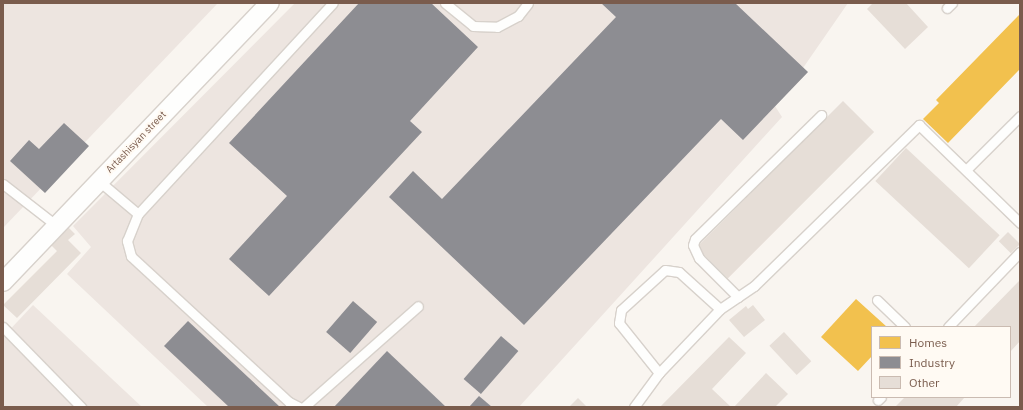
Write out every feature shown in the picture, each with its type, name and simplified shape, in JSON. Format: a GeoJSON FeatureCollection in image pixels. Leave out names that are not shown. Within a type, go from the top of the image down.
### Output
{"type":"FeatureCollection","features":[{"type":"Feature","properties":{"kind":"street","name":"Artashisyan street"},"geometry":{"type":"LineString","coordinates":[[4,279],[57,226],[270,3]]}},
{"type":"Feature","properties":{"kind":"lane"},"geometry":{"type":"LineString","coordinates":[[299,407],[289,402],[131,256],[127,241],[138,214],[333,3]]}},
{"type":"Feature","properties":{"kind":"lane"},"geometry":{"type":"LineString","coordinates":[[445,3],[473,26],[498,27],[518,16],[528,3]]}},
{"type":"Feature","properties":{"kind":"lane"},"geometry":{"type":"LineString","coordinates":[[738,297],[699,258],[693,245],[695,239],[821,115]]}},
{"type":"Feature","properties":{"kind":"lane"},"geometry":{"type":"LineString","coordinates":[[966,170],[1020,116]]}},
{"type":"Feature","properties":{"kind":"lane"},"geometry":{"type":"LineString","coordinates":[[634,407],[659,373],[720,309],[754,286],[918,124],[1020,223]]}},
{"type":"Feature","properties":{"kind":"lane"},"geometry":{"type":"LineString","coordinates":[[99,181],[138,214]]}},
{"type":"Feature","properties":{"kind":"lane"},"geometry":{"type":"LineString","coordinates":[[3,184],[57,226]]}},
{"type":"Feature","properties":{"kind":"lane"},"geometry":{"type":"LineString","coordinates":[[949,326],[1020,252]]}},
{"type":"Feature","properties":{"kind":"lane"},"geometry":{"type":"LineString","coordinates":[[659,373],[619,323],[621,310],[665,270],[679,272],[720,309]]}},
{"type":"Feature","properties":{"kind":"lane"},"geometry":{"type":"LineString","coordinates":[[877,300],[904,326]]}},
{"type":"Feature","properties":{"kind":"lane"},"geometry":{"type":"LineString","coordinates":[[304,407],[418,306]]}},
{"type":"Feature","properties":{"kind":"lane"},"geometry":{"type":"LineString","coordinates":[[3,326],[81,407]]}},
{"type":"Feature","properties":{"kind":"shaded area"},"geometry":{"type":"Polygon","coordinates":[[[3,3],[218,3],[3,228],[3,3]]]}},
{"type":"Feature","properties":{"kind":"shaded area"},"geometry":{"type":"Polygon","coordinates":[[[295,3],[848,3],[803,68],[808,72],[775,106],[782,117],[519,407],[208,407],[67,274],[91,247],[73,226],[295,3]]]}},
{"type":"Feature","properties":{"kind":"shaded area"},"geometry":{"type":"Polygon","coordinates":[[[33,305],[142,407],[3,407],[3,337],[33,305]]]}},
{"type":"Feature","properties":{"kind":"building: Homes"},"geometry":{"type":"Polygon","coordinates":[[[1020,14],[1020,69],[948,143],[923,119],[939,103],[936,100],[1020,14]]]}},
{"type":"Feature","properties":{"kind":"building: Homes"},"geometry":{"type":"Polygon","coordinates":[[[856,299],[886,326],[871,326],[871,357],[858,371],[821,337],[856,299]]]}},
{"type":"Feature","properties":{"kind":"building: Industry"},"geometry":{"type":"Polygon","coordinates":[[[359,3],[431,3],[478,47],[410,121],[422,132],[269,296],[229,259],[287,196],[229,143],[359,3]]]}},
{"type":"Feature","properties":{"kind":"building: Industry"},"geometry":{"type":"Polygon","coordinates":[[[601,3],[735,3],[808,72],[743,140],[721,119],[524,325],[389,197],[413,171],[442,199],[616,17],[601,3]]]}},
{"type":"Feature","properties":{"kind":"building: Industry"},"geometry":{"type":"Polygon","coordinates":[[[64,123],[89,146],[45,193],[10,161],[29,140],[39,149],[64,123]]]}},
{"type":"Feature","properties":{"kind":"building: Industry"},"geometry":{"type":"Polygon","coordinates":[[[353,301],[377,322],[350,353],[326,332],[353,301]]]}},
{"type":"Feature","properties":{"kind":"building: Industry"},"geometry":{"type":"Polygon","coordinates":[[[188,321],[280,407],[229,407],[164,346],[188,321]]]}},
{"type":"Feature","properties":{"kind":"building: Industry"},"geometry":{"type":"Polygon","coordinates":[[[501,336],[518,351],[481,394],[464,379],[501,336]]]}},
{"type":"Feature","properties":{"kind":"building: Industry"},"geometry":{"type":"Polygon","coordinates":[[[387,351],[446,407],[334,407],[387,351]]]}},
{"type":"Feature","properties":{"kind":"building: Industry"},"geometry":{"type":"Polygon","coordinates":[[[479,396],[492,407],[469,407],[479,396]]]}},
{"type":"Feature","properties":{"kind":"building: Other"},"geometry":{"type":"Polygon","coordinates":[[[873,3],[906,3],[928,27],[905,49],[867,9],[873,3]]]}},
{"type":"Feature","properties":{"kind":"building: Other"},"geometry":{"type":"Polygon","coordinates":[[[843,101],[874,132],[728,278],[697,247],[843,101]]]}},
{"type":"Feature","properties":{"kind":"building: Other"},"geometry":{"type":"Polygon","coordinates":[[[906,148],[1000,235],[969,268],[875,181],[906,148]]]}},
{"type":"Feature","properties":{"kind":"building: Other"},"geometry":{"type":"Polygon","coordinates":[[[68,227],[75,234],[68,240],[81,253],[17,318],[3,305],[57,251],[51,245],[68,227]]]}},
{"type":"Feature","properties":{"kind":"building: Other"},"geometry":{"type":"Polygon","coordinates":[[[1008,232],[1020,244],[1011,253],[999,241],[1008,232]]]}},
{"type":"Feature","properties":{"kind":"building: Other"},"geometry":{"type":"Polygon","coordinates":[[[1020,280],[1020,341],[1011,351],[1011,326],[975,326],[1020,280]]]}},
{"type":"Feature","properties":{"kind":"building: Other"},"geometry":{"type":"Polygon","coordinates":[[[753,305],[765,320],[744,337],[729,320],[746,306],[748,309],[753,305]]]}},
{"type":"Feature","properties":{"kind":"building: Other"},"geometry":{"type":"Polygon","coordinates":[[[784,332],[811,361],[797,375],[769,346],[784,332]]]}},
{"type":"Feature","properties":{"kind":"building: Other"},"geometry":{"type":"Polygon","coordinates":[[[729,337],[746,353],[712,389],[731,407],[660,407],[729,337]]]}},
{"type":"Feature","properties":{"kind":"building: Other"},"geometry":{"type":"Polygon","coordinates":[[[766,373],[788,394],[775,407],[734,407],[766,373]]]}},
{"type":"Feature","properties":{"kind":"building: Other"},"geometry":{"type":"Polygon","coordinates":[[[578,398],[587,407],[569,407],[578,398]]]}},
{"type":"Feature","properties":{"kind":"building: Other"},"geometry":{"type":"Polygon","coordinates":[[[904,398],[964,398],[956,407],[895,407],[904,398]]]}}]}
